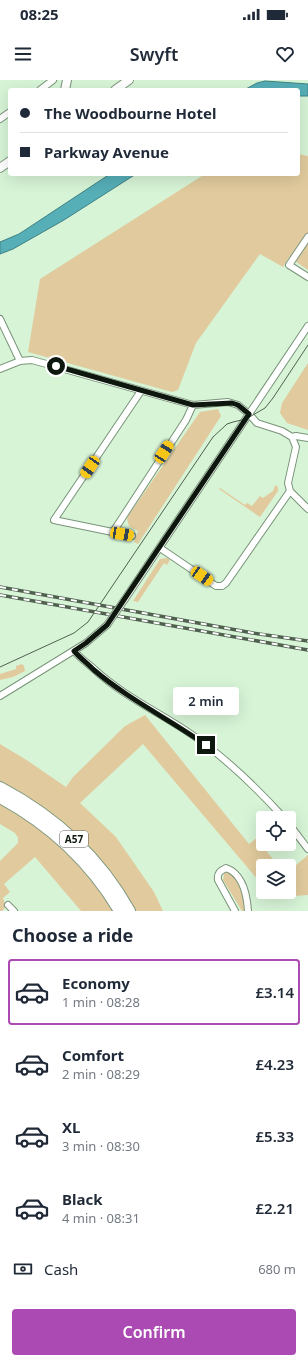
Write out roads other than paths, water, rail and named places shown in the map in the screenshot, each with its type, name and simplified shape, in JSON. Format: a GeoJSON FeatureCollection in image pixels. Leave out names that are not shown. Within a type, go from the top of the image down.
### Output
{"type":"FeatureCollection","features":[{"type":"Feature","properties":{"kind":"highway","name":"A57"},"geometry":{"type":"LineString","coordinates":[[0,787],[40,811],[62,828],[79,844],[105,872],[130,911]]}},
{"type":"Feature","properties":{"kind":"highway","name":"A57"},"geometry":{"type":"LineString","coordinates":[[0,798],[27,813],[66,843],[98,879],[119,911]]}},
{"type":"Feature","properties":{"kind":"main road"},"geometry":{"type":"LineString","coordinates":[[118,88],[129,80]]}},
{"type":"Feature","properties":{"kind":"street"},"geometry":{"type":"LineString","coordinates":[[43,88],[53,80]]}},
{"type":"Feature","properties":{"kind":"street"},"geometry":{"type":"LineString","coordinates":[[308,236],[289,265],[308,277]]}},
{"type":"Feature","properties":{"kind":"street"},"geometry":{"type":"LineString","coordinates":[[0,319],[20,361]]}},
{"type":"Feature","properties":{"kind":"street"},"geometry":{"type":"LineString","coordinates":[[0,696],[74,651],[107,625],[308,326]]}},
{"type":"Feature","properties":{"kind":"street"},"geometry":{"type":"LineString","coordinates":[[0,369],[20,361],[32,360],[193,405],[232,403],[238,405],[257,423],[282,430],[292,437],[296,447],[288,484],[290,491],[308,509]]}},
{"type":"Feature","properties":{"kind":"street"},"geometry":{"type":"LineString","coordinates":[[132,536],[54,520],[141,391]]}},
{"type":"Feature","properties":{"kind":"street"},"geometry":{"type":"LineString","coordinates":[[113,532],[186,420],[193,405]]}},
{"type":"Feature","properties":{"kind":"street"},"geometry":{"type":"LineString","coordinates":[[292,437],[296,436],[308,438]]}},
{"type":"Feature","properties":{"kind":"street"},"geometry":{"type":"LineString","coordinates":[[160,548],[216,586],[222,586],[226,583],[290,491]]}},
{"type":"Feature","properties":{"kind":"street"},"geometry":{"type":"LineString","coordinates":[[74,651],[106,680],[211,748],[248,780],[277,811]]}},
{"type":"Feature","properties":{"kind":"street"},"geometry":{"type":"LineString","coordinates":[[296,833],[308,849]]}},
{"type":"Feature","properties":{"kind":"street"},"geometry":{"type":"LineString","coordinates":[[235,911],[218,880],[217,875],[220,871],[226,868],[237,875],[246,892],[248,911]]}},
{"type":"Feature","properties":{"kind":"street"},"geometry":{"type":"LineString","coordinates":[[8,905],[14,911]]}},
{"type":"Feature","properties":{"kind":"water"},"geometry":{"type":"Polygon","coordinates":[[[265,81],[308,84],[308,96],[300,96],[300,88],[248,88],[265,81]]]}},
{"type":"Feature","properties":{"kind":"water"},"geometry":{"type":"Polygon","coordinates":[[[107,176],[133,176],[64,220],[13,249],[0,254],[0,242],[19,234],[107,176]]]}},
{"type":"Feature","properties":{"kind":"tram line"},"geometry":{"type":"LineString","coordinates":[[0,667],[74,633],[88,622],[213,437],[227,424],[246,419],[265,408],[308,345]]}},
{"type":"Feature","properties":{"kind":"railway"},"geometry":{"type":"LineString","coordinates":[[0,587],[253,633],[308,641]]}},
{"type":"Feature","properties":{"kind":"railway"},"geometry":{"type":"LineString","coordinates":[[0,595],[308,650]]}}]}
